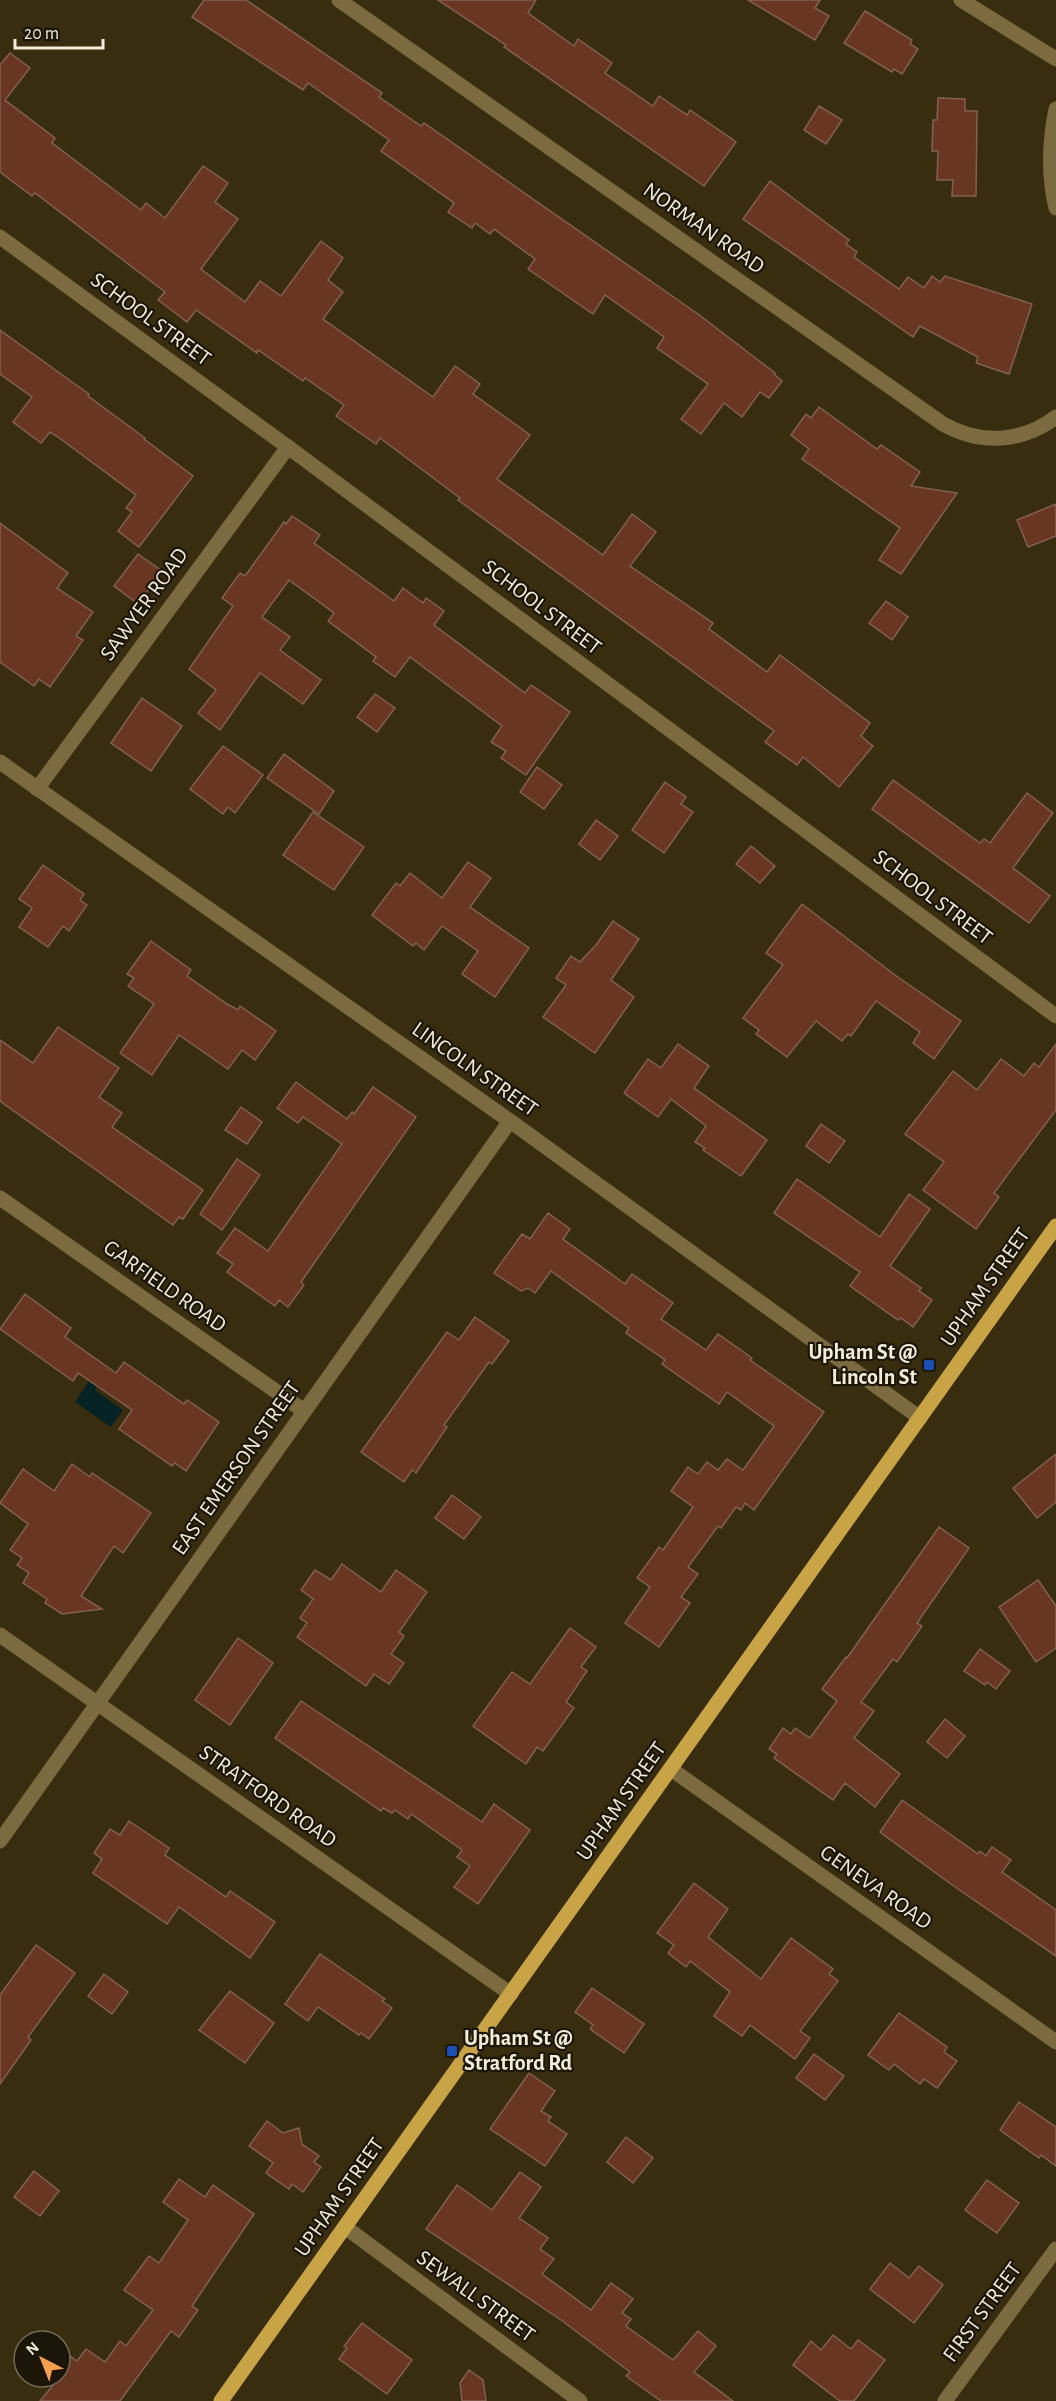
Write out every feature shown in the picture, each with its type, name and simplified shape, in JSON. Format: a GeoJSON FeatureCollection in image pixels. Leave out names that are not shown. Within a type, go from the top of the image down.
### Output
{"type":"FeatureCollection","features":[{"type":"Feature","properties":{"kind":"main road","name":"UPHAM STREET"},"geometry":{"type":"LineString","coordinates":[[221,2401],[1056,1226]]}},
{"type":"Feature","properties":{"kind":"street","name":"NORMAN ROAD"},"geometry":{"type":"LineString","coordinates":[[339,0],[943,424],[970,436],[999,439],[1028,433],[1056,417]]}},
{"type":"Feature","properties":{"kind":"street"},"geometry":{"type":"LineString","coordinates":[[961,0],[1056,59]]}},
{"type":"Feature","properties":{"kind":"street"},"geometry":{"type":"LineString","coordinates":[[1056,109],[1050,154],[1056,208]]}},
{"type":"Feature","properties":{"kind":"street","name":"SCHOOL STREET"},"geometry":{"type":"LineString","coordinates":[[0,237],[288,447],[1056,1016]]}},
{"type":"Feature","properties":{"kind":"street","name":"SAWYER ROAD"},"geometry":{"type":"LineString","coordinates":[[37,789],[288,447]]}},
{"type":"Feature","properties":{"kind":"street","name":"LINCOLN STREET"},"geometry":{"type":"LineString","coordinates":[[0,762],[510,1121],[920,1418]]}},
{"type":"Feature","properties":{"kind":"street","name":"EAST EMERSON STREET"},"geometry":{"type":"LineString","coordinates":[[0,1841],[510,1121]]}},
{"type":"Feature","properties":{"kind":"street","name":"GARFIELD ROAD"},"geometry":{"type":"LineString","coordinates":[[0,1198],[304,1411]]}},
{"type":"Feature","properties":{"kind":"street","name":"STRATFORD ROAD"},"geometry":{"type":"LineString","coordinates":[[0,1635],[511,1994]]}},
{"type":"Feature","properties":{"kind":"street","name":"GENEVA ROAD"},"geometry":{"type":"LineString","coordinates":[[671,1769],[1056,2042]]}},
{"type":"Feature","properties":{"kind":"street","name":"SEWALL STREET"},"geometry":{"type":"LineString","coordinates":[[345,2227],[580,2401]]}},
{"type":"Feature","properties":{"kind":"street","name":"FIRST STREET"},"geometry":{"type":"LineString","coordinates":[[945,2401],[1056,2249]]}},
{"type":"Feature","properties":{"kind":"water"},"geometry":{"type":"Polygon","coordinates":[[[89,1381],[97,1386],[95,1390],[123,1410],[111,1427],[75,1402],[89,1381]]]}},
{"type":"Feature","properties":{"kind":"building"},"geometry":{"type":"Polygon","coordinates":[[[204,0],[246,0],[382,93],[379,97],[421,126],[424,123],[698,314],[775,373],[782,381],[769,398],[760,392],[742,417],[724,403],[701,434],[681,419],[708,384],[657,348],[664,337],[605,295],[593,314],[528,269],[535,259],[494,229],[490,234],[475,223],[472,228],[448,212],[454,203],[381,151],[389,140],[308,83],[303,90],[192,17],[204,0]]]}},
{"type":"Feature","properties":{"kind":"building"},"geometry":{"type":"Polygon","coordinates":[[[438,0],[536,0],[528,13],[574,46],[578,39],[612,63],[605,73],[653,106],[659,96],[687,115],[690,110],[736,142],[704,186],[504,47],[506,45],[438,0]]]}},
{"type":"Feature","properties":{"kind":"building"},"geometry":{"type":"Polygon","coordinates":[[[748,0],[820,0],[815,8],[829,16],[815,40],[748,0]]]}},
{"type":"Feature","properties":{"kind":"building"},"geometry":{"type":"Polygon","coordinates":[[[865,11],[912,40],[910,44],[918,49],[902,74],[894,69],[892,72],[844,43],[865,11]]]}},
{"type":"Feature","properties":{"kind":"building"},"geometry":{"type":"Polygon","coordinates":[[[10,53],[30,68],[5,100],[55,138],[52,143],[141,210],[146,203],[165,218],[203,166],[228,183],[215,202],[238,219],[201,269],[245,302],[260,281],[281,296],[321,241],[343,258],[328,280],[343,292],[323,319],[433,397],[455,366],[480,384],[473,394],[530,435],[497,479],[603,555],[632,514],[656,532],[630,566],[713,623],[709,629],[767,672],[780,655],[870,723],[861,736],[873,746],[839,787],[803,757],[797,765],[765,742],[774,731],[458,500],[460,498],[380,438],[376,444],[336,416],[344,405],[305,378],[303,381],[258,350],[257,353],[196,310],[187,322],[158,300],[165,292],[35,193],[32,196],[0,172],[0,65],[10,53]]]}},
{"type":"Feature","properties":{"kind":"building"},"geometry":{"type":"Polygon","coordinates":[[[938,98],[965,99],[965,111],[977,111],[976,196],[952,196],[953,180],[937,180],[938,151],[932,151],[933,120],[937,120],[938,98]]]}},
{"type":"Feature","properties":{"kind":"building"},"geometry":{"type":"Polygon","coordinates":[[[819,106],[842,120],[826,144],[804,130],[819,106]]]}},
{"type":"Feature","properties":{"kind":"building"},"geometry":{"type":"Polygon","coordinates":[[[770,181],[849,240],[846,244],[857,252],[854,257],[899,289],[908,277],[924,288],[932,276],[940,282],[945,276],[1032,304],[1009,374],[976,363],[978,357],[920,326],[913,337],[743,219],[770,181]]]}},
{"type":"Feature","properties":{"kind":"building"},"geometry":{"type":"Polygon","coordinates":[[[0,330],[89,394],[88,396],[193,476],[139,547],[118,531],[132,512],[126,508],[136,495],[50,432],[41,443],[13,422],[32,397],[0,374],[0,330]]]}},
{"type":"Feature","properties":{"kind":"building"},"geometry":{"type":"Polygon","coordinates":[[[819,407],[877,449],[881,445],[920,472],[911,486],[957,493],[901,574],[879,560],[900,528],[802,459],[809,449],[791,435],[806,414],[811,418],[819,407]]]}},
{"type":"Feature","properties":{"kind":"building"},"geometry":{"type":"Polygon","coordinates":[[[1056,504],[1056,536],[1028,547],[1017,520],[1056,504]]]}},
{"type":"Feature","properties":{"kind":"building"},"geometry":{"type":"Polygon","coordinates":[[[292,516],[320,535],[314,543],[394,601],[403,588],[423,603],[426,598],[444,611],[434,625],[525,693],[531,685],[570,712],[526,775],[501,758],[506,751],[491,742],[502,726],[410,657],[395,677],[373,661],[376,657],[328,621],[334,613],[289,580],[262,617],[290,637],[280,650],[321,680],[303,704],[260,673],[220,730],[198,713],[216,690],[189,669],[233,606],[222,598],[240,573],[245,576],[284,522],[286,524],[292,516]]]}},
{"type":"Feature","properties":{"kind":"building"},"geometry":{"type":"Polygon","coordinates":[[[0,523],[68,573],[57,588],[93,612],[76,636],[83,640],[50,687],[39,679],[34,686],[0,662],[0,523]]]}},
{"type":"Feature","properties":{"kind":"building"},"geometry":{"type":"Polygon","coordinates":[[[138,554],[162,571],[138,604],[114,586],[138,554]]]}},
{"type":"Feature","properties":{"kind":"building"},"geometry":{"type":"Polygon","coordinates":[[[886,601],[908,617],[892,640],[869,623],[886,601]]]}},
{"type":"Feature","properties":{"kind":"building"},"geometry":{"type":"Polygon","coordinates":[[[375,694],[395,708],[377,732],[357,717],[375,694]]]}},
{"type":"Feature","properties":{"kind":"building"},"geometry":{"type":"Polygon","coordinates":[[[142,698],[182,726],[151,771],[111,743],[142,698]]]}},
{"type":"Feature","properties":{"kind":"building"},"geometry":{"type":"Polygon","coordinates":[[[223,746],[263,775],[235,813],[228,807],[223,814],[190,789],[223,746]]]}},
{"type":"Feature","properties":{"kind":"building"},"geometry":{"type":"Polygon","coordinates":[[[284,754],[334,791],[319,814],[267,778],[284,754]]]}},
{"type":"Feature","properties":{"kind":"building"},"geometry":{"type":"Polygon","coordinates":[[[537,767],[562,785],[544,809],[520,792],[537,767]]]}},
{"type":"Feature","properties":{"kind":"building"},"geometry":{"type":"Polygon","coordinates":[[[893,780],[980,843],[984,839],[990,843],[1027,793],[1053,813],[1013,868],[1050,896],[1029,923],[872,809],[893,780]]]}},
{"type":"Feature","properties":{"kind":"building"},"geometry":{"type":"Polygon","coordinates":[[[665,782],[686,797],[681,804],[693,812],[664,853],[632,830],[665,782]]]}},
{"type":"Feature","properties":{"kind":"building"},"geometry":{"type":"Polygon","coordinates":[[[313,812],[364,847],[334,890],[283,855],[313,812]]]}},
{"type":"Feature","properties":{"kind":"building"},"geometry":{"type":"Polygon","coordinates":[[[596,820],[618,836],[600,860],[579,844],[596,820]]]}},
{"type":"Feature","properties":{"kind":"building"},"geometry":{"type":"Polygon","coordinates":[[[751,846],[775,866],[760,883],[736,864],[751,846]]]}},
{"type":"Feature","properties":{"kind":"building"},"geometry":{"type":"Polygon","coordinates":[[[468,862],[491,878],[470,907],[529,948],[495,997],[462,974],[478,951],[442,926],[424,950],[416,943],[413,946],[372,915],[396,883],[400,886],[410,873],[442,898],[468,862]]]}},
{"type":"Feature","properties":{"kind":"building"},"geometry":{"type":"Polygon","coordinates":[[[43,865],[84,894],[80,900],[87,905],[69,931],[63,926],[48,947],[19,927],[32,908],[19,899],[43,865]]]}},
{"type":"Feature","properties":{"kind":"building"},"geometry":{"type":"Polygon","coordinates":[[[802,904],[895,975],[961,1021],[934,1059],[913,1043],[920,1032],[876,1001],[851,1036],[848,1034],[842,1041],[816,1021],[787,1057],[756,1034],[759,1030],[743,1018],[783,965],[766,953],[802,904]]]}},
{"type":"Feature","properties":{"kind":"building"},"geometry":{"type":"Polygon","coordinates":[[[613,921],[639,939],[611,980],[634,997],[595,1053],[543,1017],[566,985],[556,978],[571,956],[580,962],[596,945],[613,921]]]}},
{"type":"Feature","properties":{"kind":"building"},"geometry":{"type":"Polygon","coordinates":[[[151,941],[191,970],[187,976],[227,1004],[238,1010],[240,1006],[276,1031],[255,1060],[242,1050],[228,1069],[179,1035],[152,1075],[120,1053],[154,1004],[128,986],[134,978],[127,974],[151,941]]]}},
{"type":"Feature","properties":{"kind":"building"},"geometry":{"type":"Polygon","coordinates":[[[58,1027],[119,1068],[99,1097],[122,1113],[112,1127],[203,1190],[183,1219],[179,1217],[173,1225],[0,1101],[0,1040],[33,1063],[58,1027]]]}},
{"type":"Feature","properties":{"kind":"building"},"geometry":{"type":"Polygon","coordinates":[[[678,1044],[709,1066],[694,1088],[767,1140],[741,1176],[695,1142],[706,1126],[671,1099],[658,1117],[624,1093],[648,1059],[661,1068],[678,1044]]]}},
{"type":"Feature","properties":{"kind":"building"},"geometry":{"type":"Polygon","coordinates":[[[1056,1044],[1056,1110],[994,1193],[999,1197],[976,1229],[923,1190],[944,1162],[905,1134],[953,1071],[977,1090],[1001,1059],[1024,1076],[1034,1063],[1039,1067],[1056,1044]]]}},
{"type":"Feature","properties":{"kind":"building"},"geometry":{"type":"Polygon","coordinates":[[[296,1082],[347,1119],[352,1112],[354,1114],[373,1087],[416,1117],[301,1282],[304,1285],[288,1307],[279,1300],[275,1306],[227,1272],[233,1264],[217,1253],[235,1228],[268,1251],[342,1144],[303,1117],[298,1123],[277,1108],[296,1082]]]}},
{"type":"Feature","properties":{"kind":"building"},"geometry":{"type":"Polygon","coordinates":[[[241,1107],[262,1122],[247,1144],[225,1130],[241,1107]]]}},
{"type":"Feature","properties":{"kind":"building"},"geometry":{"type":"Polygon","coordinates":[[[821,1124],[845,1141],[829,1163],[806,1146],[821,1124]]]}},
{"type":"Feature","properties":{"kind":"building"},"geometry":{"type":"Polygon","coordinates":[[[237,1159],[260,1175],[222,1230],[200,1214],[237,1159]]]}},
{"type":"Feature","properties":{"kind":"building"},"geometry":{"type":"Polygon","coordinates":[[[797,1179],[880,1237],[909,1194],[930,1209],[890,1266],[921,1288],[919,1291],[932,1300],[913,1327],[901,1318],[898,1320],[850,1286],[860,1272],[774,1213],[797,1179]]]}},
{"type":"Feature","properties":{"kind":"building"},"geometry":{"type":"Polygon","coordinates":[[[548,1213],[570,1229],[563,1239],[625,1284],[632,1274],[673,1303],[661,1319],[706,1350],[718,1334],[752,1358],[750,1360],[824,1412],[754,1510],[745,1503],[741,1510],[736,1507],[721,1528],[718,1526],[688,1567],[698,1574],[681,1597],[690,1603],[659,1647],[625,1623],[650,1587],[637,1578],[659,1547],[663,1550],[693,1507],[671,1491],[688,1467],[698,1474],[707,1462],[718,1470],[727,1459],[743,1470],[774,1426],[727,1392],[719,1404],[662,1364],[665,1360],[626,1333],[629,1328],[551,1271],[535,1293],[528,1288],[521,1291],[494,1273],[522,1234],[530,1239],[548,1213]]]}},
{"type":"Feature","properties":{"kind":"building"},"geometry":{"type":"Polygon","coordinates":[[[25,1294],[71,1328],[65,1337],[116,1373],[124,1362],[184,1404],[187,1400],[219,1422],[186,1471],[175,1463],[172,1466],[119,1429],[132,1410],[78,1373],[73,1381],[0,1329],[25,1294]]]}},
{"type":"Feature","properties":{"kind":"building"},"geometry":{"type":"Polygon","coordinates":[[[475,1317],[509,1341],[492,1364],[489,1362],[444,1425],[447,1427],[416,1473],[412,1470],[404,1482],[361,1452],[447,1332],[459,1340],[475,1317]]]}},
{"type":"Feature","properties":{"kind":"building"},"geometry":{"type":"Polygon","coordinates":[[[1056,1454],[1056,1502],[1037,1518],[1013,1488],[1056,1454]]]}},
{"type":"Feature","properties":{"kind":"building"},"geometry":{"type":"Polygon","coordinates":[[[72,1464],[90,1477],[92,1473],[151,1513],[123,1553],[114,1546],[81,1596],[102,1609],[62,1614],[45,1603],[47,1599],[23,1583],[29,1573],[17,1565],[22,1558],[10,1550],[28,1524],[0,1503],[23,1469],[54,1491],[72,1464]]]}},
{"type":"Feature","properties":{"kind":"building"},"geometry":{"type":"Polygon","coordinates":[[[452,1495],[481,1517],[464,1539],[435,1518],[452,1495]]]}},
{"type":"Feature","properties":{"kind":"building"},"geometry":{"type":"Polygon","coordinates":[[[939,1527],[969,1548],[917,1623],[922,1626],[897,1662],[893,1659],[861,1702],[874,1711],[854,1738],[900,1774],[875,1807],[845,1783],[833,1800],[774,1758],[777,1754],[769,1749],[783,1728],[791,1734],[795,1728],[810,1738],[837,1701],[822,1689],[847,1658],[939,1527]]]}},
{"type":"Feature","properties":{"kind":"building"},"geometry":{"type":"Polygon","coordinates":[[[342,1564],[381,1592],[396,1570],[427,1592],[399,1632],[404,1636],[391,1654],[404,1663],[389,1684],[374,1674],[366,1686],[297,1637],[307,1623],[300,1618],[313,1599],[301,1590],[315,1570],[331,1580],[342,1564]]]}},
{"type":"Feature","properties":{"kind":"building"},"geometry":{"type":"Polygon","coordinates":[[[1038,1580],[1056,1606],[1056,1648],[1036,1662],[999,1607],[1038,1580]]]}},
{"type":"Feature","properties":{"kind":"building"},"geometry":{"type":"Polygon","coordinates":[[[570,1628],[596,1647],[581,1667],[587,1671],[566,1702],[574,1708],[543,1751],[537,1747],[526,1764],[473,1726],[512,1672],[530,1684],[570,1628]]]}},
{"type":"Feature","properties":{"kind":"building"},"geometry":{"type":"Polygon","coordinates":[[[238,1638],[273,1663],[230,1725],[195,1700],[238,1638]]]}},
{"type":"Feature","properties":{"kind":"building"},"geometry":{"type":"Polygon","coordinates":[[[980,1649],[1010,1671],[996,1689],[987,1682],[985,1685],[964,1671],[980,1649]]]}},
{"type":"Feature","properties":{"kind":"building"},"geometry":{"type":"Polygon","coordinates":[[[301,1701],[482,1822],[494,1804],[530,1830],[478,1904],[454,1887],[470,1866],[457,1857],[462,1850],[411,1814],[408,1819],[395,1810],[392,1813],[383,1808],[381,1811],[275,1738],[301,1701]]]}},
{"type":"Feature","properties":{"kind":"building"},"geometry":{"type":"Polygon","coordinates":[[[945,1719],[965,1736],[947,1758],[927,1742],[945,1719]]]}},
{"type":"Feature","properties":{"kind":"building"},"geometry":{"type":"Polygon","coordinates":[[[902,1800],[978,1854],[980,1851],[986,1856],[992,1847],[1011,1860],[1002,1872],[1056,1910],[1056,1956],[880,1832],[902,1800]]]}},
{"type":"Feature","properties":{"kind":"building"},"geometry":{"type":"Polygon","coordinates":[[[129,1821],[169,1848],[165,1855],[226,1897],[230,1891],[275,1922],[250,1958],[179,1907],[167,1924],[93,1873],[102,1859],[94,1853],[110,1829],[120,1835],[129,1821]]]}},
{"type":"Feature","properties":{"kind":"building"},"geometry":{"type":"Polygon","coordinates":[[[694,1883],[728,1909],[708,1937],[761,1979],[791,1938],[833,1969],[829,1974],[838,1981],[800,2031],[810,2038],[795,2059],[750,2025],[742,2036],[714,2016],[730,1992],[690,1961],[686,1967],[668,1953],[674,1945],[657,1933],[694,1883]]]}},
{"type":"Feature","properties":{"kind":"building"},"geometry":{"type":"Polygon","coordinates":[[[36,1945],[75,1973],[28,2037],[31,2040],[0,2084],[0,1995],[36,1945]]]}},
{"type":"Feature","properties":{"kind":"building"},"geometry":{"type":"Polygon","coordinates":[[[320,1954],[385,1999],[382,2001],[392,2008],[369,2039],[361,2033],[359,2035],[318,2007],[308,2021],[285,2004],[320,1954]]]}},
{"type":"Feature","properties":{"kind":"building"},"geometry":{"type":"Polygon","coordinates":[[[104,1974],[128,1992],[112,2014],[88,1996],[104,1974]]]}},
{"type":"Feature","properties":{"kind":"building"},"geometry":{"type":"Polygon","coordinates":[[[592,1988],[644,2024],[624,2053],[590,2029],[593,2025],[575,2012],[592,1988]]]}},
{"type":"Feature","properties":{"kind":"building"},"geometry":{"type":"Polygon","coordinates":[[[230,1991],[274,2023],[245,2063],[199,2030],[230,1991]]]}},
{"type":"Feature","properties":{"kind":"building"},"geometry":{"type":"Polygon","coordinates":[[[899,2013],[947,2047],[944,2052],[957,2061],[937,2088],[924,2079],[920,2084],[894,2064],[889,2070],[868,2055],[899,2013]]]}},
{"type":"Feature","properties":{"kind":"building"},"geometry":{"type":"Polygon","coordinates":[[[814,2054],[844,2076],[825,2100],[796,2078],[814,2054]]]}},
{"type":"Feature","properties":{"kind":"building"},"geometry":{"type":"Polygon","coordinates":[[[529,2073],[555,2091],[541,2111],[551,2117],[548,2121],[567,2134],[545,2166],[490,2129],[529,2073]]]}},
{"type":"Feature","properties":{"kind":"building"},"geometry":{"type":"Polygon","coordinates":[[[1019,2102],[1056,2127],[1056,2166],[1041,2155],[1039,2158],[1000,2130],[1019,2102]]]}},
{"type":"Feature","properties":{"kind":"building"},"geometry":{"type":"Polygon","coordinates":[[[267,2121],[283,2133],[299,2128],[302,2144],[319,2156],[314,2162],[321,2167],[303,2192],[292,2184],[289,2189],[266,2173],[273,2163],[249,2146],[267,2121]]]}},
{"type":"Feature","properties":{"kind":"building"},"geometry":{"type":"Polygon","coordinates":[[[626,2137],[653,2158],[633,2183],[607,2162],[626,2137]]]}},
{"type":"Feature","properties":{"kind":"building"},"geometry":{"type":"Polygon","coordinates":[[[34,2171],[59,2191],[40,2216],[14,2197],[34,2171]]]}},
{"type":"Feature","properties":{"kind":"building"},"geometry":{"type":"Polygon","coordinates":[[[520,2172],[541,2187],[519,2218],[548,2238],[540,2249],[554,2259],[542,2274],[591,2310],[611,2283],[633,2299],[622,2313],[631,2319],[626,2326],[673,2360],[698,2331],[716,2346],[694,2372],[733,2401],[661,2401],[626,2376],[630,2372],[561,2320],[426,2229],[457,2185],[492,2210],[520,2172]]]}},
{"type":"Feature","properties":{"kind":"building"},"geometry":{"type":"Polygon","coordinates":[[[179,2179],[205,2197],[213,2185],[254,2214],[192,2306],[198,2310],[179,2337],[171,2331],[120,2401],[40,2401],[50,2389],[72,2389],[72,2357],[77,2361],[86,2349],[105,2362],[120,2341],[126,2346],[153,2310],[124,2290],[149,2256],[159,2263],[188,2220],[163,2202],[179,2179]]]}},
{"type":"Feature","properties":{"kind":"building"},"geometry":{"type":"Polygon","coordinates":[[[987,2180],[1019,2203],[997,2233],[965,2210],[987,2180]]]}},
{"type":"Feature","properties":{"kind":"building"},"geometry":{"type":"Polygon","coordinates":[[[890,2263],[909,2278],[919,2266],[943,2285],[914,2323],[870,2289],[890,2263]]]}},
{"type":"Feature","properties":{"kind":"building"},"geometry":{"type":"Polygon","coordinates":[[[362,2323],[412,2360],[387,2394],[339,2359],[347,2348],[344,2346],[362,2323]]]}},
{"type":"Feature","properties":{"kind":"building"},"geometry":{"type":"Polygon","coordinates":[[[833,2335],[851,2349],[858,2340],[885,2360],[854,2401],[840,2401],[793,2365],[811,2341],[821,2350],[833,2335]]]}},
{"type":"Feature","properties":{"kind":"building"},"geometry":{"type":"Polygon","coordinates":[[[469,2370],[483,2380],[486,2401],[462,2401],[460,2383],[469,2370]]]}},
{"type":"Feature","properties":{"kind":"place","name":"Upham St @ Lincoln St"},"geometry":{"type":"Point","coordinates":[929,1365]}},
{"type":"Feature","properties":{"kind":"place","name":"Upham St @ Stratford Rd"},"geometry":{"type":"Point","coordinates":[452,2051]}}]}
